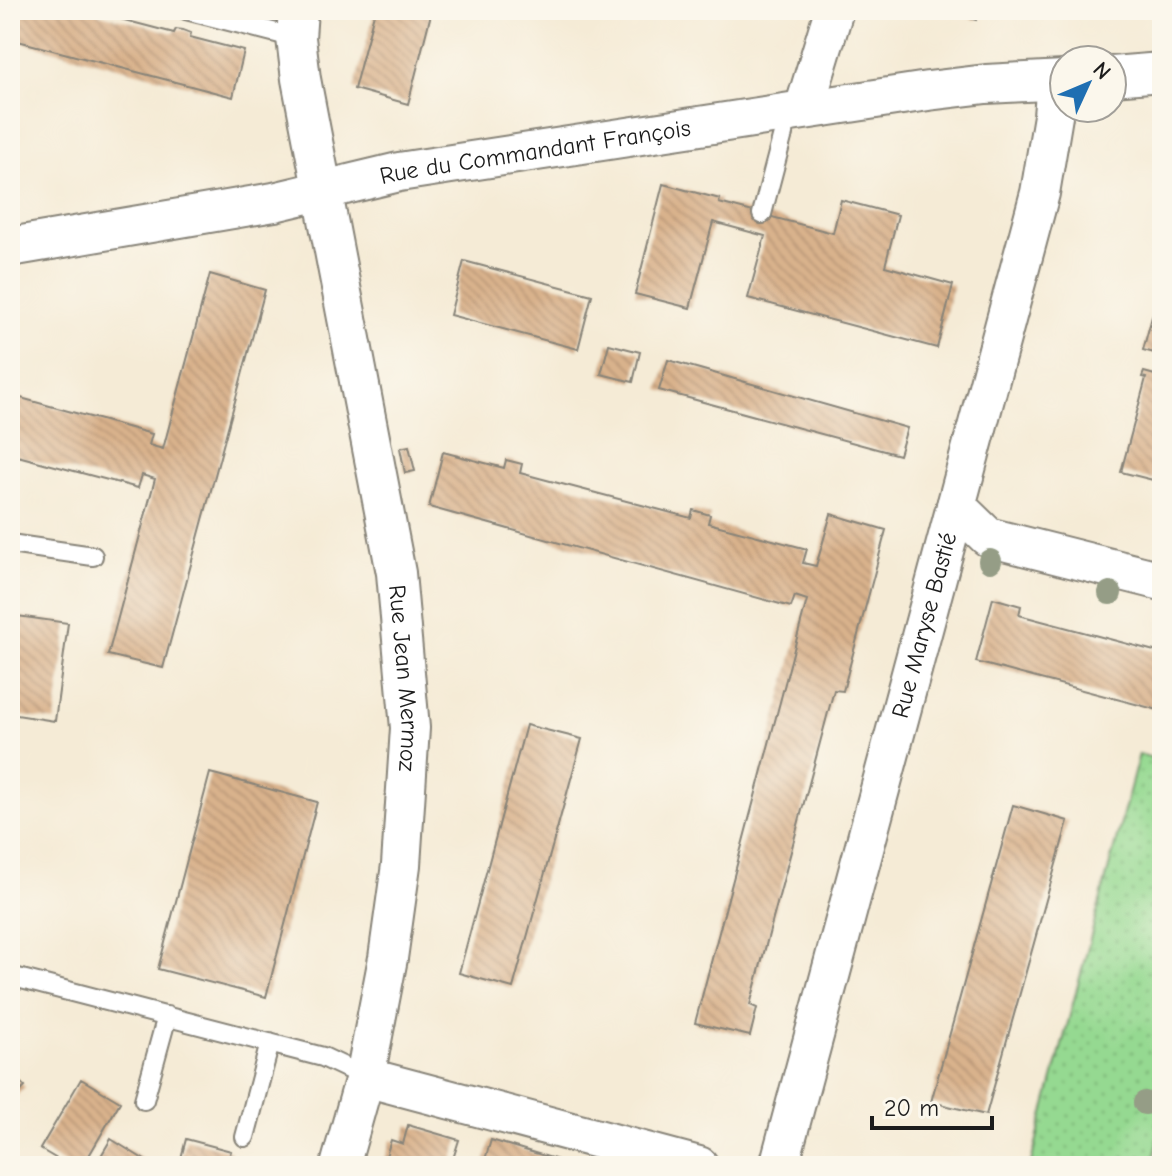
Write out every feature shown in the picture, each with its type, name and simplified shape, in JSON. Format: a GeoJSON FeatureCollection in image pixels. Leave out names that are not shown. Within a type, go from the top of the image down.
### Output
{"type":"FeatureCollection","features":[{"type":"Feature","properties":{"kind":"street"},"geometry":{"type":"LineString","coordinates":[[795,110],[834,10]]}},
{"type":"Feature","properties":{"kind":"street","name":"Rue Jean Mermoz"},"geometry":{"type":"LineString","coordinates":[[297,24],[301,79],[396,573],[410,728],[401,865],[388,958],[365,1077],[340,1166]]}},
{"type":"Feature","properties":{"kind":"street"},"geometry":{"type":"LineString","coordinates":[[1128,75],[1162,72]]}},
{"type":"Feature","properties":{"kind":"street","name":"Rue du Commandant François"},"geometry":{"type":"LineString","coordinates":[[10,247],[274,202],[399,172],[795,110],[986,84],[1048,81]]}},
{"type":"Feature","properties":{"kind":"street","name":"Rue Maryse Bastié"},"geometry":{"type":"LineString","coordinates":[[779,1166],[1040,193],[1052,124]]}},
{"type":"Feature","properties":{"kind":"street"},"geometry":{"type":"LineString","coordinates":[[956,506],[988,537],[1162,581]]}},
{"type":"Feature","properties":{"kind":"street"},"geometry":{"type":"LineString","coordinates":[[365,1077],[699,1166]]}},
{"type":"Feature","properties":{"kind":"lane"},"geometry":{"type":"LineString","coordinates":[[186,10],[297,24]]}},
{"type":"Feature","properties":{"kind":"lane"},"geometry":{"type":"LineString","coordinates":[[762,214],[795,110]]}},
{"type":"Feature","properties":{"kind":"lane"},"geometry":{"type":"LineString","coordinates":[[10,544],[93,556]]}},
{"type":"Feature","properties":{"kind":"lane"},"geometry":{"type":"LineString","coordinates":[[10,976],[323,1057],[365,1077]]}},
{"type":"Feature","properties":{"kind":"lane"},"geometry":{"type":"LineString","coordinates":[[144,1100],[167,1016]]}},
{"type":"Feature","properties":{"kind":"lane"},"geometry":{"type":"LineString","coordinates":[[245,1137],[270,1043]]}},
{"type":"Feature","properties":{"kind":"green space"},"geometry":{"type":"Polygon","coordinates":[[[1139,754],[1162,761],[1162,1127],[1152,1166],[1030,1166],[1139,754]]]}},
{"type":"Feature","properties":{"kind":"building"},"geometry":{"type":"Polygon","coordinates":[[[10,10],[86,10],[174,33],[176,29],[183,30],[191,33],[190,37],[244,51],[233,97],[10,39],[10,10]]]}},
{"type":"Feature","properties":{"kind":"building"},"geometry":{"type":"Polygon","coordinates":[[[375,10],[432,10],[408,104],[354,89],[375,10]]]}},
{"type":"Feature","properties":{"kind":"building"},"geometry":{"type":"Polygon","coordinates":[[[944,10],[979,10],[976,20],[944,10]]]}},
{"type":"Feature","properties":{"kind":"building"},"geometry":{"type":"Polygon","coordinates":[[[663,184],[720,199],[719,203],[833,233],[841,200],[898,215],[885,266],[953,285],[937,348],[748,298],[765,236],[713,222],[690,308],[635,294],[663,184]]]}},
{"type":"Feature","properties":{"kind":"building"},"geometry":{"type":"Polygon","coordinates":[[[464,261],[592,295],[578,349],[450,315],[464,261]]]}},
{"type":"Feature","properties":{"kind":"building"},"geometry":{"type":"Polygon","coordinates":[[[210,274],[265,290],[163,668],[108,655],[155,479],[142,475],[138,488],[10,454],[10,395],[152,434],[149,445],[163,449],[210,274]]]}},
{"type":"Feature","properties":{"kind":"building"},"geometry":{"type":"Polygon","coordinates":[[[1159,291],[1162,291],[1162,355],[1143,350],[1159,291]]]}},
{"type":"Feature","properties":{"kind":"building"},"geometry":{"type":"Polygon","coordinates":[[[609,344],[640,352],[633,382],[601,374],[609,344]]]}},
{"type":"Feature","properties":{"kind":"building"},"geometry":{"type":"Polygon","coordinates":[[[668,360],[907,428],[899,455],[659,390],[668,360]]]}},
{"type":"Feature","properties":{"kind":"building"},"geometry":{"type":"Polygon","coordinates":[[[1144,372],[1162,377],[1162,444],[1153,480],[1121,472],[1146,378],[1142,377],[1144,372]]]}},
{"type":"Feature","properties":{"kind":"building"},"geometry":{"type":"Polygon","coordinates":[[[409,446],[415,471],[405,473],[400,448],[409,446]]]}},
{"type":"Feature","properties":{"kind":"building"},"geometry":{"type":"Polygon","coordinates":[[[443,452],[504,468],[506,460],[522,464],[520,473],[691,518],[693,510],[710,515],[708,523],[807,549],[803,563],[816,566],[831,514],[886,530],[843,691],[834,690],[750,1005],[757,1008],[750,1036],[695,1023],[807,600],[795,596],[791,607],[429,507],[443,452]]]}},
{"type":"Feature","properties":{"kind":"building"},"geometry":{"type":"Polygon","coordinates":[[[993,598],[1021,606],[1019,615],[1162,653],[1162,711],[976,662],[993,598]]]}},
{"type":"Feature","properties":{"kind":"building"},"geometry":{"type":"Polygon","coordinates":[[[10,615],[68,623],[55,721],[10,714],[10,615]]]}},
{"type":"Feature","properties":{"kind":"building"},"geometry":{"type":"Polygon","coordinates":[[[526,725],[582,739],[513,988],[459,973],[526,725]]]}},
{"type":"Feature","properties":{"kind":"building"},"geometry":{"type":"Polygon","coordinates":[[[210,773],[317,802],[266,997],[158,969],[210,773]]]}},
{"type":"Feature","properties":{"kind":"building"},"geometry":{"type":"Polygon","coordinates":[[[1013,805],[1068,821],[986,1115],[931,1102],[1013,805]]]}},
{"type":"Feature","properties":{"kind":"building"},"geometry":{"type":"Polygon","coordinates":[[[10,1072],[25,1087],[10,1102],[10,1072]]]}},
{"type":"Feature","properties":{"kind":"building"},"geometry":{"type":"Polygon","coordinates":[[[81,1079],[120,1102],[83,1166],[69,1166],[40,1149],[81,1079]]]}},
{"type":"Feature","properties":{"kind":"building"},"geometry":{"type":"Polygon","coordinates":[[[408,1125],[459,1140],[453,1159],[473,1166],[383,1166],[391,1140],[403,1144],[408,1125]]]}},
{"type":"Feature","properties":{"kind":"building"},"geometry":{"type":"Polygon","coordinates":[[[111,1139],[148,1162],[146,1166],[95,1166],[111,1139]]]}},
{"type":"Feature","properties":{"kind":"building"},"geometry":{"type":"Polygon","coordinates":[[[186,1139],[231,1151],[227,1166],[179,1166],[186,1139]]]}},
{"type":"Feature","properties":{"kind":"building"},"geometry":{"type":"Polygon","coordinates":[[[491,1140],[575,1165],[575,1166],[483,1166],[491,1140]]]}}]}
